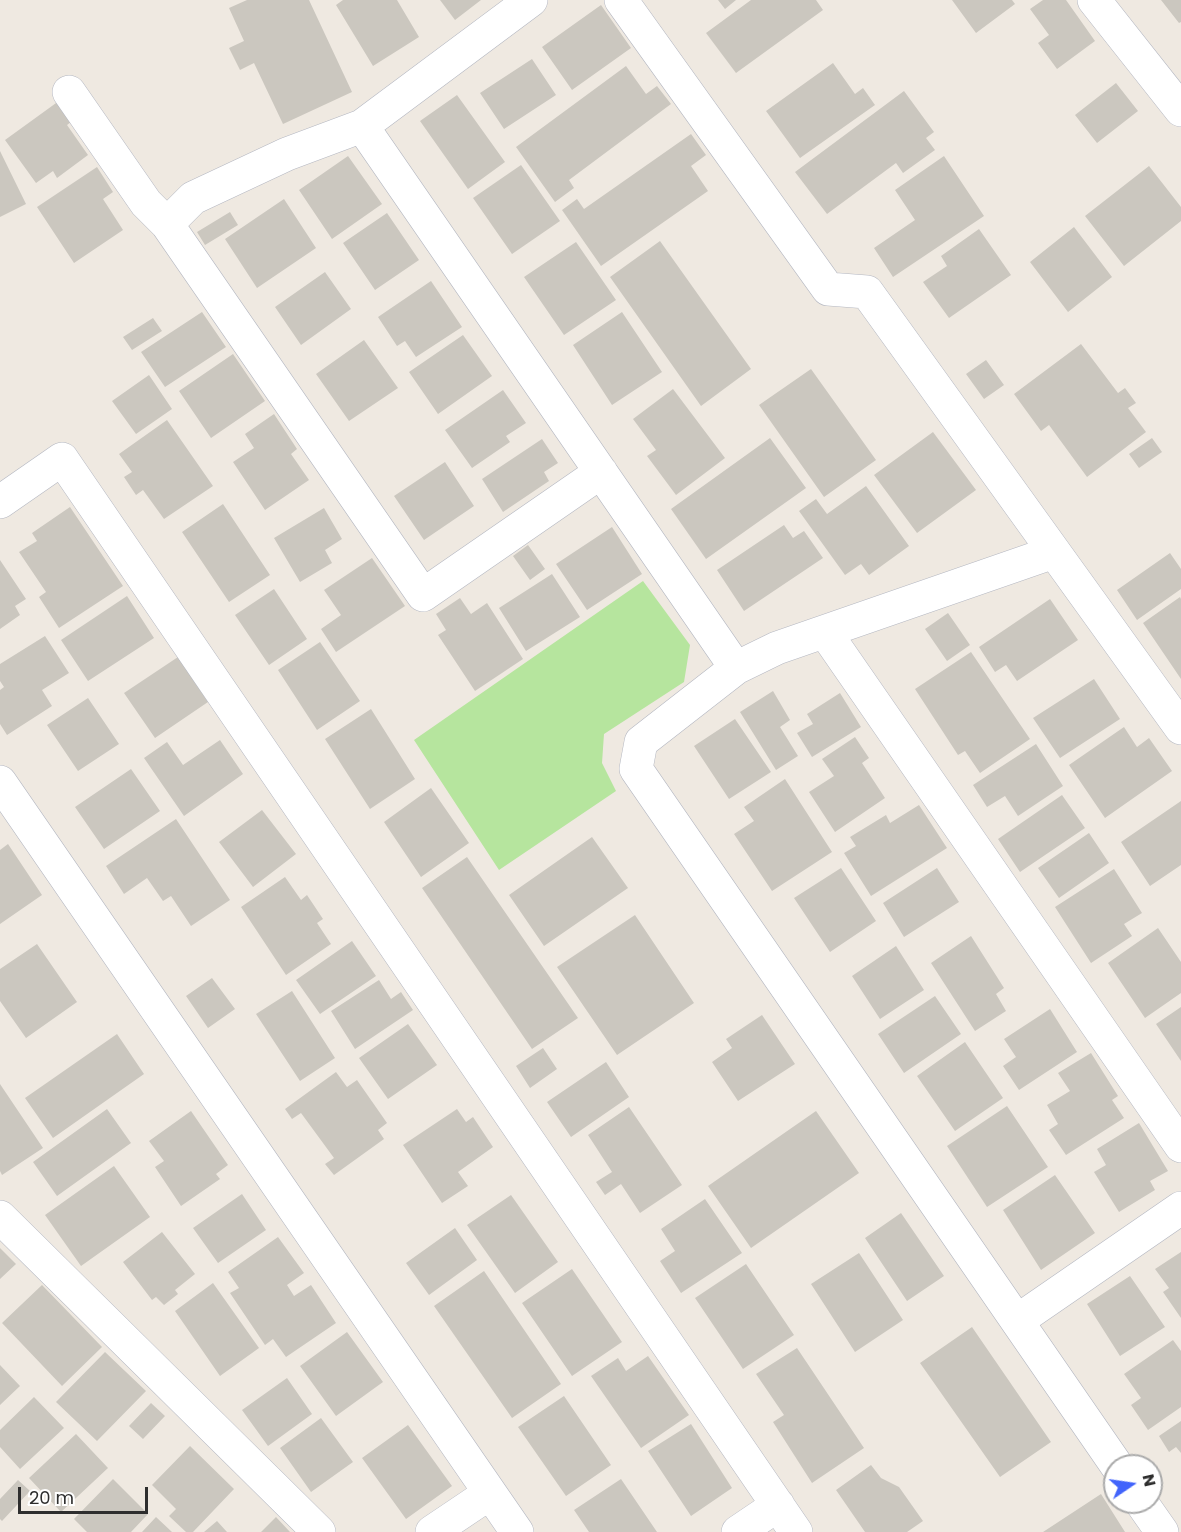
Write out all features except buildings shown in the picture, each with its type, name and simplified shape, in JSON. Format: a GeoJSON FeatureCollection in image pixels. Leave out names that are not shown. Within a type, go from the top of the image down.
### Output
{"type":"FeatureCollection","features":[{"type":"Feature","properties":{"kind":"street"},"geometry":{"type":"LineString","coordinates":[[167,224],[193,198],[287,154],[362,126],[531,0]]}},
{"type":"Feature","properties":{"kind":"street"},"geometry":{"type":"LineString","coordinates":[[621,0],[828,289],[867,292],[1181,728]]}},
{"type":"Feature","properties":{"kind":"street"},"geometry":{"type":"LineString","coordinates":[[1094,0],[1181,110]]}},
{"type":"Feature","properties":{"kind":"street"},"geometry":{"type":"LineString","coordinates":[[69,92],[146,203],[167,224],[423,595],[601,472]]}},
{"type":"Feature","properties":{"kind":"street"},"geometry":{"type":"LineString","coordinates":[[362,126],[736,668]]}},
{"type":"Feature","properties":{"kind":"street"},"geometry":{"type":"LineString","coordinates":[[0,502],[62,459],[796,1532]]}},
{"type":"Feature","properties":{"kind":"street"},"geometry":{"type":"LineString","coordinates":[[1054,552],[777,648],[736,668],[641,742],[636,769],[1109,1454]]}},
{"type":"Feature","properties":{"kind":"street"},"geometry":{"type":"LineString","coordinates":[[825,632],[1181,1146]]}},
{"type":"Feature","properties":{"kind":"street"},"geometry":{"type":"LineString","coordinates":[[0,782],[516,1532]]}},
{"type":"Feature","properties":{"kind":"street"},"geometry":{"type":"LineString","coordinates":[[1017,1320],[1181,1208]]}},
{"type":"Feature","properties":{"kind":"street"},"geometry":{"type":"LineString","coordinates":[[0,1217],[319,1532]]}},
{"type":"Feature","properties":{"kind":"street"},"geometry":{"type":"LineString","coordinates":[[432,1532],[490,1493]]}},
{"type":"Feature","properties":{"kind":"street"},"geometry":{"type":"LineString","coordinates":[[738,1532],[778,1505]]}},
{"type":"Feature","properties":{"kind":"street"},"geometry":{"type":"LineString","coordinates":[[1149,1514],[1162,1532]]}},
{"type":"Feature","properties":{"kind":"green space"},"geometry":{"type":"Polygon","coordinates":[[[643,581],[690,645],[684,682],[604,734],[602,763],[616,791],[499,870],[414,740],[643,581]]]}}]}
